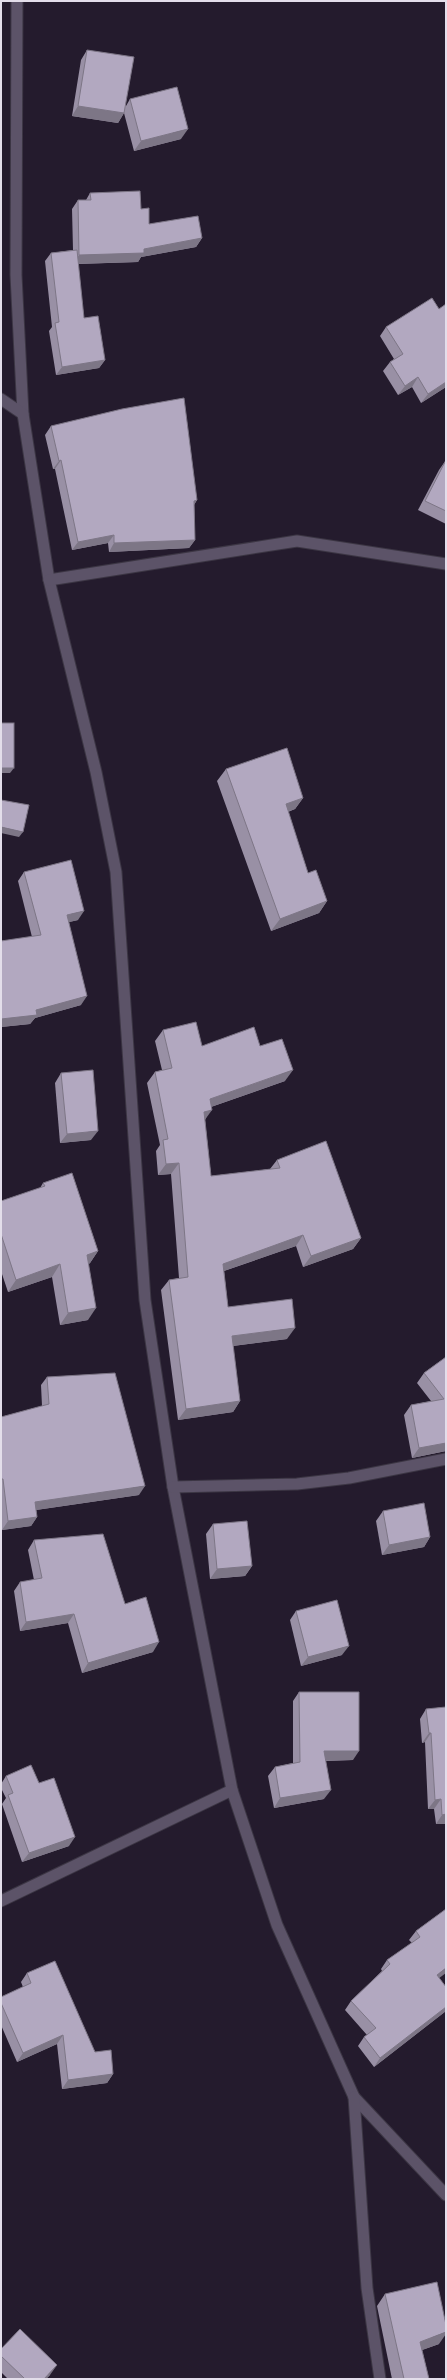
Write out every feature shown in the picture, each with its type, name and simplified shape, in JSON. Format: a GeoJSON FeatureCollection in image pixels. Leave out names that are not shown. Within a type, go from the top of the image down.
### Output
{"type":"FeatureCollection","features":[{"type":"Feature","properties":{"kind":"street"},"geometry":{"type":"LineString","coordinates":[[17,1],[16,275],[24,414],[49,580],[96,772],[116,872],[144,1300],[173,1487],[232,1790],[277,1924],[354,2097],[446,2195]]}},
{"type":"Feature","properties":{"kind":"street"},"geometry":{"type":"LineString","coordinates":[[1,399],[24,414]]}},
{"type":"Feature","properties":{"kind":"street"},"geometry":{"type":"LineString","coordinates":[[49,580],[297,541],[446,564]]}},
{"type":"Feature","properties":{"kind":"street"},"geometry":{"type":"LineString","coordinates":[[173,1487],[297,1484],[349,1478],[446,1459]]}},
{"type":"Feature","properties":{"kind":"street"},"geometry":{"type":"LineString","coordinates":[[1,1901],[232,1790]]}},
{"type":"Feature","properties":{"kind":"street"},"geometry":{"type":"LineString","coordinates":[[354,2097],[367,2288],[380,2379]]}},
{"type":"Feature","properties":{"kind":"building"},"geometry":{"type":"Polygon","coordinates":[[[87,50],[134,57],[124,113],[78,106],[87,50]]]}},
{"type":"Feature","properties":{"kind":"building"},"geometry":{"type":"Polygon","coordinates":[[[177,87],[188,129],[141,141],[130,99],[177,87]]]}},
{"type":"Feature","properties":{"kind":"building"},"geometry":{"type":"Polygon","coordinates":[[[140,191],[141,209],[149,208],[149,224],[198,216],[202,238],[144,249],[144,253],[79,255],[78,200],[91,200],[90,193],[140,191]]]}},
{"type":"Feature","properties":{"kind":"building"},"geometry":{"type":"Polygon","coordinates":[[[77,250],[84,318],[98,316],[105,360],[62,367],[55,323],[59,322],[51,253],[77,250]]]}},
{"type":"Feature","properties":{"kind":"building"},"geometry":{"type":"Polygon","coordinates":[[[432,298],[439,309],[446,304],[446,382],[428,394],[418,377],[405,386],[390,362],[403,354],[386,327],[432,298]]]}},
{"type":"Feature","properties":{"kind":"building"},"geometry":{"type":"Polygon","coordinates":[[[184,398],[197,500],[194,501],[195,540],[114,543],[114,535],[78,542],[61,460],[59,461],[51,426],[122,409],[184,398]]]}},
{"type":"Feature","properties":{"kind":"building"},"geometry":{"type":"Polygon","coordinates":[[[446,460],[446,511],[425,501],[446,460]]]}},
{"type":"Feature","properties":{"kind":"building"},"geometry":{"type":"Polygon","coordinates":[[[1,723],[14,723],[14,768],[1,768],[1,723]]]}},
{"type":"Feature","properties":{"kind":"building"},"geometry":{"type":"Polygon","coordinates":[[[287,748],[303,798],[286,804],[308,873],[316,870],[327,901],[280,919],[226,769],[287,748]]]}},
{"type":"Feature","properties":{"kind":"building"},"geometry":{"type":"Polygon","coordinates":[[[1,800],[29,805],[23,832],[1,827],[1,800]]]}},
{"type":"Feature","properties":{"kind":"building"},"geometry":{"type":"Polygon","coordinates":[[[71,860],[84,911],[67,915],[87,996],[36,1010],[37,1015],[1,1019],[1,941],[41,935],[24,872],[71,860]]]}},
{"type":"Feature","properties":{"kind":"building"},"geometry":{"type":"Polygon","coordinates":[[[196,1022],[202,1046],[254,1027],[260,1046],[282,1039],[293,1070],[210,1099],[212,1110],[204,1112],[211,1176],[280,1168],[277,1160],[326,1141],[361,1238],[311,1256],[303,1235],[223,1264],[228,1307],[292,1299],[295,1328],[232,1336],[240,1401],[186,1409],[169,1280],[188,1277],[179,1163],[166,1164],[163,1140],[168,1139],[155,1072],[172,1068],[163,1030],[196,1022]]]}},
{"type":"Feature","properties":{"kind":"building"},"geometry":{"type":"Polygon","coordinates":[[[93,1070],[98,1131],[67,1134],[61,1073],[93,1070]]]}},
{"type":"Feature","properties":{"kind":"building"},"geometry":{"type":"Polygon","coordinates":[[[72,1173],[98,1251],[87,1255],[96,1308],[68,1313],[60,1264],[16,1280],[1,1234],[1,1201],[45,1186],[43,1183],[72,1173]]]}},
{"type":"Feature","properties":{"kind":"building"},"geometry":{"type":"Polygon","coordinates":[[[446,1357],[446,1443],[419,1448],[411,1405],[444,1399],[424,1373],[446,1357]]]}},
{"type":"Feature","properties":{"kind":"building"},"geometry":{"type":"Polygon","coordinates":[[[115,1373],[145,1486],[35,1502],[37,1517],[8,1521],[3,1479],[1,1479],[1,1417],[49,1404],[47,1377],[115,1373]]]}},
{"type":"Feature","properties":{"kind":"building"},"geometry":{"type":"Polygon","coordinates":[[[424,1503],[430,1537],[389,1545],[383,1511],[424,1503]]]}},
{"type":"Feature","properties":{"kind":"building"},"geometry":{"type":"Polygon","coordinates":[[[247,1521],[252,1566],[217,1569],[213,1524],[247,1521]]]}},
{"type":"Feature","properties":{"kind":"building"},"geometry":{"type":"Polygon","coordinates":[[[103,1534],[125,1604],[146,1597],[159,1642],[88,1663],[74,1614],[26,1622],[20,1582],[42,1578],[34,1540],[103,1534]]]}},
{"type":"Feature","properties":{"kind":"building"},"geometry":{"type":"Polygon","coordinates":[[[337,1600],[349,1646],[308,1657],[296,1611],[337,1600]]]}},
{"type":"Feature","properties":{"kind":"building"},"geometry":{"type":"Polygon","coordinates":[[[299,1692],[359,1692],[359,1751],[324,1751],[331,1790],[280,1798],[275,1767],[300,1762],[299,1692]]]}},
{"type":"Feature","properties":{"kind":"building"},"geometry":{"type":"Polygon","coordinates":[[[446,1707],[446,1814],[442,1815],[441,1799],[435,1800],[431,1733],[429,1733],[426,1709],[446,1707]]]}},
{"type":"Feature","properties":{"kind":"building"},"geometry":{"type":"Polygon","coordinates":[[[31,1765],[39,1783],[54,1778],[75,1837],[29,1853],[8,1795],[13,1793],[6,1776],[31,1765]]]}},
{"type":"Feature","properties":{"kind":"building"},"geometry":{"type":"Polygon","coordinates":[[[446,1909],[446,1968],[437,1975],[446,1987],[446,2007],[380,2058],[364,2037],[376,2028],[351,2001],[390,1964],[387,1960],[420,1937],[416,1931],[446,1909]]]}},
{"type":"Feature","properties":{"kind":"building"},"geometry":{"type":"Polygon","coordinates":[[[55,1961],[95,2052],[111,2050],[113,2074],[68,2080],[63,2035],[23,2053],[1,2003],[1,1997],[31,1983],[27,1973],[55,1961]]]}},
{"type":"Feature","properties":{"kind":"building"},"geometry":{"type":"Polygon","coordinates":[[[437,2282],[446,2325],[446,2332],[420,2342],[429,2379],[404,2379],[385,2294],[437,2282]]]}},
{"type":"Feature","properties":{"kind":"building"},"geometry":{"type":"Polygon","coordinates":[[[20,2329],[57,2365],[44,2379],[25,2379],[1,2356],[1,2349],[20,2329]]]}}]}
